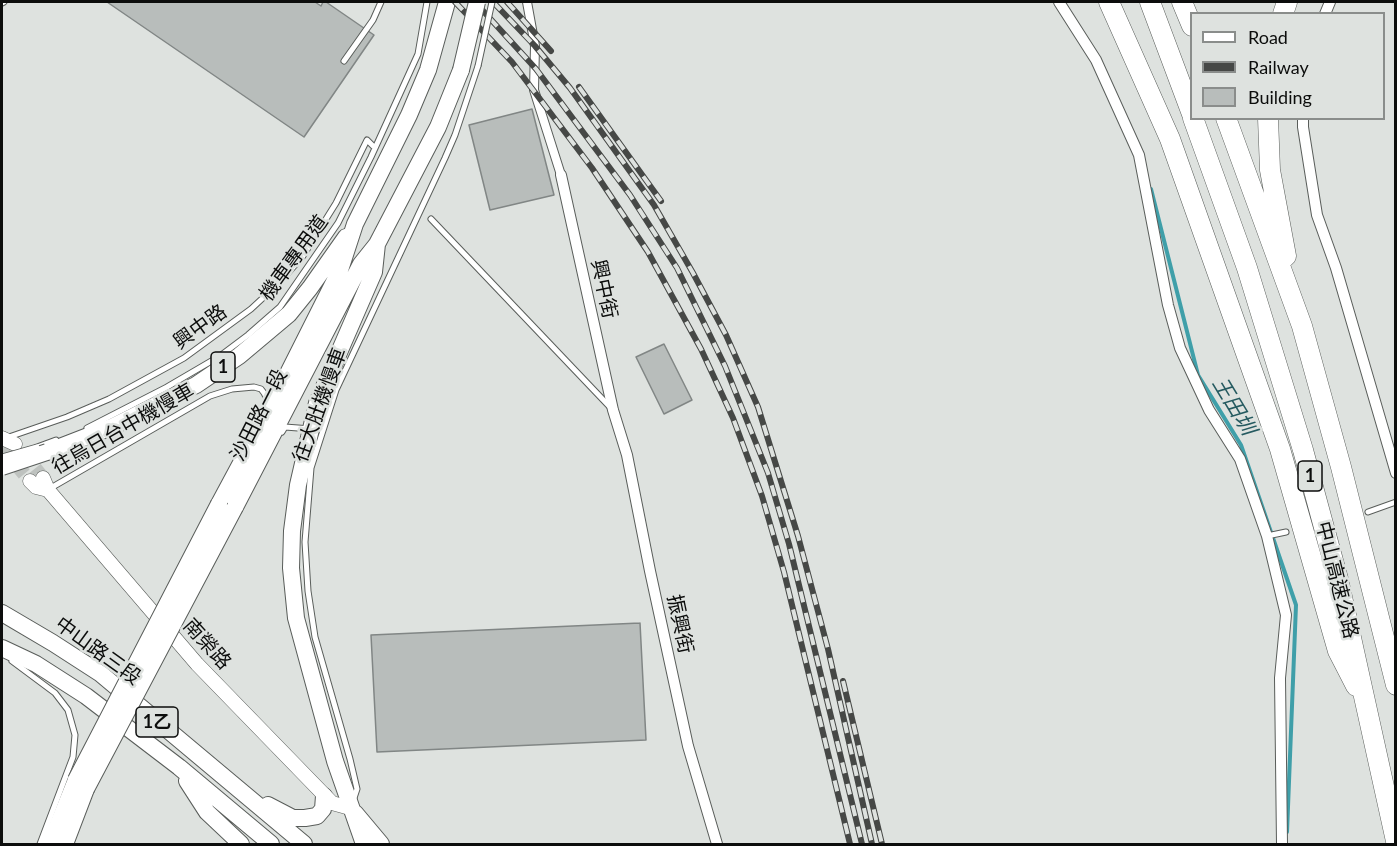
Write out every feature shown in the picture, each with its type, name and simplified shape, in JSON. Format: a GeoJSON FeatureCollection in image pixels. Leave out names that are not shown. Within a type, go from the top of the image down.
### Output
{"type":"FeatureCollection","features":[{"type":"Feature","properties":{"kind":"highway"},"geometry":{"type":"LineString","coordinates":[[1094,2],[1209,249]]}},
{"type":"Feature","properties":{"kind":"highway"},"geometry":{"type":"LineString","coordinates":[[1109,2],[1170,139],[1280,449],[1338,651],[1367,705]]}},
{"type":"Feature","properties":{"kind":"highway"},"geometry":{"type":"LineString","coordinates":[[1149,2],[1190,111]]}},
{"type":"Feature","properties":{"kind":"highway"},"geometry":{"type":"LineString","coordinates":[[1182,2],[1190,23]]}},
{"type":"Feature","properties":{"kind":"highway","name":"中山高速公路"},"geometry":{"type":"LineString","coordinates":[[1194,120],[1247,268],[1303,450],[1338,579],[1395,841]]}},
{"type":"Feature","properties":{"kind":"highway","name":"中山高速公路"},"geometry":{"type":"LineString","coordinates":[[1227,120],[1302,326],[1341,467],[1395,685]]}},
{"type":"Feature","properties":{"kind":"highway"},"geometry":{"type":"LineString","coordinates":[[1268,120],[1270,170],[1302,326]]}},
{"type":"Feature","properties":{"kind":"main road","name":"沙田路一段"},"geometry":{"type":"LineString","coordinates":[[231,507],[270,409],[340,270],[355,224],[428,70],[447,2]]}},
{"type":"Feature","properties":{"kind":"main road","name":"沙田路一段"},"geometry":{"type":"LineString","coordinates":[[50,844],[84,787],[361,264],[377,244],[438,127],[461,70],[477,2]]}},
{"type":"Feature","properties":{"kind":"main road","name":"沙田路一段"},"geometry":{"type":"LineString","coordinates":[[2,467],[42,449],[114,426],[186,391],[239,356],[289,314],[355,224]]}},
{"type":"Feature","properties":{"kind":"main road"},"geometry":{"type":"LineString","coordinates":[[364,844],[335,761],[296,618],[291,568],[292,531],[298,485],[318,428],[317,403],[374,272],[377,244]]}},
{"type":"Feature","properties":{"kind":"main road","name":"中山路三段"},"geometry":{"type":"LineString","coordinates":[[2,613],[100,674],[304,844]]}},
{"type":"Feature","properties":{"kind":"main road"},"geometry":{"type":"LineString","coordinates":[[2,650],[36,664],[86,696],[179,767],[272,844]]}},
{"type":"Feature","properties":{"kind":"main road"},"geometry":{"type":"LineString","coordinates":[[179,767],[207,812],[242,844]]}},
{"type":"Feature","properties":{"kind":"main road","name":"沙田路一段"},"geometry":{"type":"LineString","coordinates":[[65,844],[84,787]]}},
{"type":"Feature","properties":{"kind":"main road"},"geometry":{"type":"LineString","coordinates":[[240,792],[294,818],[317,816],[323,808],[324,796]]}},
{"type":"Feature","properties":{"kind":"main road"},"geometry":{"type":"LineString","coordinates":[[350,808],[381,844]]}},
{"type":"Feature","properties":{"kind":"street"},"geometry":{"type":"LineString","coordinates":[[527,2],[536,46],[534,90],[561,176]]}},
{"type":"Feature","properties":{"kind":"street"},"geometry":{"type":"LineString","coordinates":[[1059,2],[1096,60],[1139,155],[1168,305],[1180,348],[1209,410],[1240,459],[1267,536],[1286,615],[1280,678],[1282,844]]}},
{"type":"Feature","properties":{"kind":"street"},"geometry":{"type":"LineString","coordinates":[[1303,120],[1302,127],[1317,215],[1336,268],[1395,473]]}},
{"type":"Feature","properties":{"kind":"street","name":"興中街"},"geometry":{"type":"LineString","coordinates":[[561,176],[612,410]]}},
{"type":"Feature","properties":{"kind":"street","name":"振興街"},"geometry":{"type":"LineString","coordinates":[[612,410],[627,455],[688,746],[717,844]]}},
{"type":"Feature","properties":{"kind":"street","name":"南榮路"},"geometry":{"type":"LineString","coordinates":[[40,483],[197,664],[324,796],[332,803],[350,808]]}},
{"type":"Feature","properties":{"kind":"lane"},"geometry":{"type":"LineString","coordinates":[[344,61],[373,20],[381,2]]}},
{"type":"Feature","properties":{"kind":"lane","name":"機車專用道"},"geometry":{"type":"LineString","coordinates":[[78,432],[167,387],[220,356],[280,307],[338,223],[371,157],[418,54],[428,2]]}},
{"type":"Feature","properties":{"kind":"lane","name":"往大肚機慢車"},"geometry":{"type":"LineString","coordinates":[[318,428],[448,150],[477,66],[492,2]]}},
{"type":"Feature","properties":{"kind":"lane","name":"興中路"},"geometry":{"type":"LineString","coordinates":[[4,441],[109,399],[184,358],[251,309],[303,256],[336,203],[367,140],[373,146]]}},
{"type":"Feature","properties":{"kind":"lane"},"geometry":{"type":"LineString","coordinates":[[431,219],[612,410]]}},
{"type":"Feature","properties":{"kind":"lane","name":"往烏日台中機慢車"},"geometry":{"type":"LineString","coordinates":[[40,483],[210,396],[232,389],[254,387],[261,389],[264,393],[270,409]]}},
{"type":"Feature","properties":{"kind":"lane"},"geometry":{"type":"LineString","coordinates":[[231,507],[285,427],[318,428]]}},
{"type":"Feature","properties":{"kind":"lane"},"geometry":{"type":"LineString","coordinates":[[2,457],[42,449],[67,436]]}},
{"type":"Feature","properties":{"kind":"lane"},"geometry":{"type":"LineString","coordinates":[[1368,512],[1395,502]]}},
{"type":"Feature","properties":{"kind":"lane"},"geometry":{"type":"LineString","coordinates":[[1267,536],[1286,532]]}},
{"type":"Feature","properties":{"kind":"lane"},"geometry":{"type":"LineString","coordinates":[[2,650],[55,693],[68,710],[75,735],[73,757],[40,844]]}},
{"type":"Feature","properties":{"kind":"lane"},"geometry":{"type":"LineString","coordinates":[[179,767],[203,813],[236,844]]}},
{"type":"Feature","properties":{"kind":"lane"},"geometry":{"type":"LineString","coordinates":[[70,844],[84,787]]}},
{"type":"Feature","properties":{"kind":"building"},"geometry":{"type":"Polygon","coordinates":[[[107,2],[315,2],[321,6],[323,2],[326,2],[374,35],[304,137],[107,2]]]}},
{"type":"Feature","properties":{"kind":"building"},"geometry":{"type":"Polygon","coordinates":[[[532,109],[554,195],[490,210],[469,125],[532,109]]]}},
{"type":"Feature","properties":{"kind":"building"},"geometry":{"type":"Polygon","coordinates":[[[664,344],[692,400],[664,414],[636,357],[664,344]]]}},
{"type":"Feature","properties":{"kind":"building"},"geometry":{"type":"Polygon","coordinates":[[[640,623],[646,740],[377,752],[371,635],[640,623]]]}},
{"type":"Feature","properties":{"kind":"waterway","name":"王田圳"},"geometry":{"type":"LineString","coordinates":[[1151,189],[1198,375],[1241,445],[1296,605],[1287,832]]}},
{"type":"Feature","properties":{"kind":"tunnel"},"geometry":{"type":"LineString","coordinates":[[2,447],[30,481]]}},
{"type":"Feature","properties":{"kind":"tunnel"},"geometry":{"type":"LineString","coordinates":[[22,452],[43,478]]}},
{"type":"Feature","properties":{"kind":"railway"},"geometry":{"type":"LineString","coordinates":[[455,2],[512,62],[592,168],[648,252],[701,349],[733,418],[762,496],[784,572],[850,844]]}},
{"type":"Feature","properties":{"kind":"railway"},"geometry":{"type":"LineString","coordinates":[[475,2],[536,69],[630,195],[677,268],[725,366],[768,473],[789,544],[862,844]]}},
{"type":"Feature","properties":{"kind":"railway"},"geometry":{"type":"LineString","coordinates":[[493,2],[535,46],[570,88],[654,205],[726,335],[758,407],[798,536],[828,649],[872,844]]}},
{"type":"Feature","properties":{"kind":"railway"},"geometry":{"type":"LineString","coordinates":[[507,2],[551,51]]}},
{"type":"Feature","properties":{"kind":"railway"},"geometry":{"type":"LineString","coordinates":[[579,87],[661,201]]}},
{"type":"Feature","properties":{"kind":"railway"},"geometry":{"type":"LineString","coordinates":[[843,681],[882,844]]}}]}
